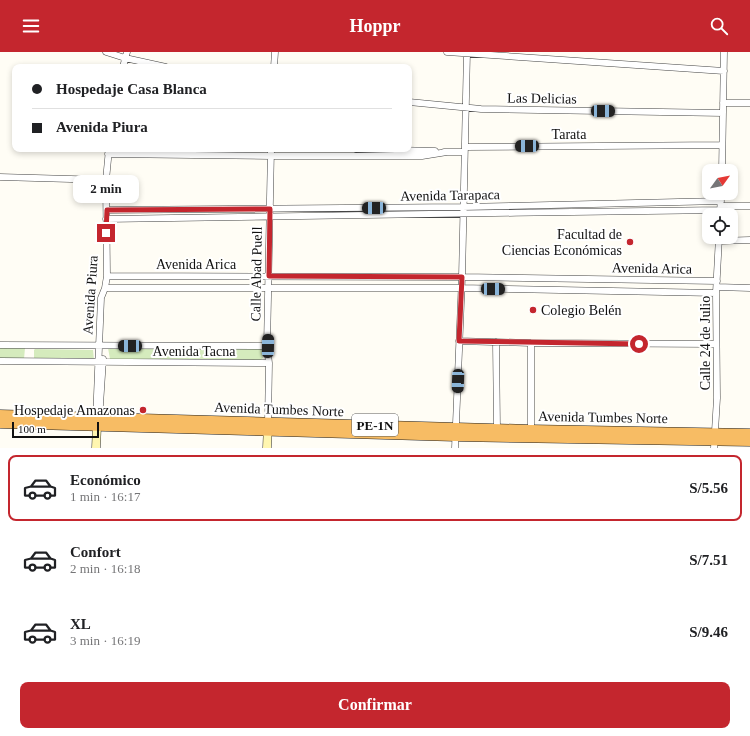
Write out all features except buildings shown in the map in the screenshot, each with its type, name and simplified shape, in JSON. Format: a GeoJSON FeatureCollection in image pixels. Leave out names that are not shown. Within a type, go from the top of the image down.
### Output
{"type":"FeatureCollection","features":[{"type":"Feature","properties":{"kind":"highway","name":"Avenida Tumbes Norte"},"geometry":{"type":"LineString","coordinates":[[0,415],[268,427],[750,441]]}},
{"type":"Feature","properties":{"kind":"highway","name":"Avenida Tumbes Norte"},"geometry":{"type":"LineString","coordinates":[[0,423],[98,420]]}},
{"type":"Feature","properties":{"kind":"highway","name":"Avenida Tumbes Norte"},"geometry":{"type":"LineString","coordinates":[[456,432],[497,429],[531,430],[715,441],[750,434]]}},
{"type":"Feature","properties":{"kind":"main road","name":"Avenida Piura"},"geometry":{"type":"LineString","coordinates":[[96,448],[98,420]]}},
{"type":"Feature","properties":{"kind":"main road","name":"Calle Abad Puell"},"geometry":{"type":"LineString","coordinates":[[267,448],[268,427]]}},
{"type":"Feature","properties":{"kind":"street"},"geometry":{"type":"LineString","coordinates":[[106,52],[126,55],[156,64]]}},
{"type":"Feature","properties":{"kind":"street"},"geometry":{"type":"LineString","coordinates":[[274,64],[275,52]]}},
{"type":"Feature","properties":{"kind":"street"},"geometry":{"type":"LineString","coordinates":[[446,52],[724,71]]}},
{"type":"Feature","properties":{"kind":"street"},"geometry":{"type":"LineString","coordinates":[[722,164],[724,52]]}},
{"type":"Feature","properties":{"kind":"street"},"geometry":{"type":"LineString","coordinates":[[455,448],[462,277],[462,207],[467,53]]}},
{"type":"Feature","properties":{"kind":"street","name":"Las Delicias"},"geometry":{"type":"LineString","coordinates":[[412,102],[523,110],[723,113]]}},
{"type":"Feature","properties":{"kind":"street"},"geometry":{"type":"LineString","coordinates":[[723,103],[750,103]]}},
{"type":"Feature","properties":{"kind":"street","name":"Tarata"},"geometry":{"type":"LineString","coordinates":[[464,149],[722,145]]}},
{"type":"Feature","properties":{"kind":"street"},"geometry":{"type":"LineString","coordinates":[[271,152],[422,156],[464,149]]}},
{"type":"Feature","properties":{"kind":"street"},"geometry":{"type":"LineString","coordinates":[[412,151],[447,152]]}},
{"type":"Feature","properties":{"kind":"street","name":"Avenida Piura"},"geometry":{"type":"LineString","coordinates":[[98,420],[101,363],[101,298],[105,288],[107,276],[106,180],[109,152]]}},
{"type":"Feature","properties":{"kind":"street","name":"Calle Abad Puell"},"geometry":{"type":"LineString","coordinates":[[268,427],[271,152]]}},
{"type":"Feature","properties":{"kind":"street"},"geometry":{"type":"LineString","coordinates":[[0,177],[106,180]]}},
{"type":"Feature","properties":{"kind":"street"},"geometry":{"type":"LineString","coordinates":[[721,208],[750,206]]}},
{"type":"Feature","properties":{"kind":"street","name":"Avenida Tarapaca"},"geometry":{"type":"LineString","coordinates":[[107,210],[270,212],[462,207],[721,208]]}},
{"type":"Feature","properties":{"kind":"street"},"geometry":{"type":"LineString","coordinates":[[106,219],[270,212],[462,214],[702,208]]}},
{"type":"Feature","properties":{"kind":"street"},"geometry":{"type":"LineString","coordinates":[[738,240],[750,240]]}},
{"type":"Feature","properties":{"kind":"street","name":"Calle 24 de Julio"},"geometry":{"type":"LineString","coordinates":[[715,441],[719,244]]}},
{"type":"Feature","properties":{"kind":"street","name":"Avenida Arica"},"geometry":{"type":"LineString","coordinates":[[107,276],[462,277],[717,287]]}},
{"type":"Feature","properties":{"kind":"street"},"geometry":{"type":"LineString","coordinates":[[105,288],[750,288]]}},
{"type":"Feature","properties":{"kind":"street"},"geometry":{"type":"LineString","coordinates":[[459,341],[716,344]]}},
{"type":"Feature","properties":{"kind":"street"},"geometry":{"type":"LineString","coordinates":[[496,342],[497,429]]}},
{"type":"Feature","properties":{"kind":"street"},"geometry":{"type":"LineString","coordinates":[[531,343],[531,430]]}},
{"type":"Feature","properties":{"kind":"street","name":"Avenida Tacna"},"geometry":{"type":"LineString","coordinates":[[0,345],[268,346]]}},
{"type":"Feature","properties":{"kind":"street","name":"Avenida Tacna"},"geometry":{"type":"LineString","coordinates":[[0,362],[269,363]]}},
{"type":"Feature","properties":{"kind":"green space"},"geometry":{"type":"Polygon","coordinates":[[[0,347],[25,348],[24,359],[0,359],[0,347]]]}},
{"type":"Feature","properties":{"kind":"green space"},"geometry":{"type":"Polygon","coordinates":[[[108,348],[261,349],[263,358],[261,360],[110,359],[108,348]]]}},
{"type":"Feature","properties":{"kind":"green space"},"geometry":{"type":"Polygon","coordinates":[[[35,349],[93,350],[94,360],[34,359],[35,349]]]}},
{"type":"Feature","properties":{"kind":"place","name":"Facultad de Ciencias Económicas"},"geometry":{"type":"Point","coordinates":[630,242]}},
{"type":"Feature","properties":{"kind":"place","name":"Colegio Belén"},"geometry":{"type":"Point","coordinates":[533,310]}},
{"type":"Feature","properties":{"kind":"place","name":"Hospedaje Amazonas"},"geometry":{"type":"Point","coordinates":[143,410]}},
{"type":"Feature","properties":{"kind":"route"},"geometry":{"type":"LineString","coordinates":[[106,233],[107,210],[270,209],[269,276],[462,277],[459,341],[639,344]]}}]}
